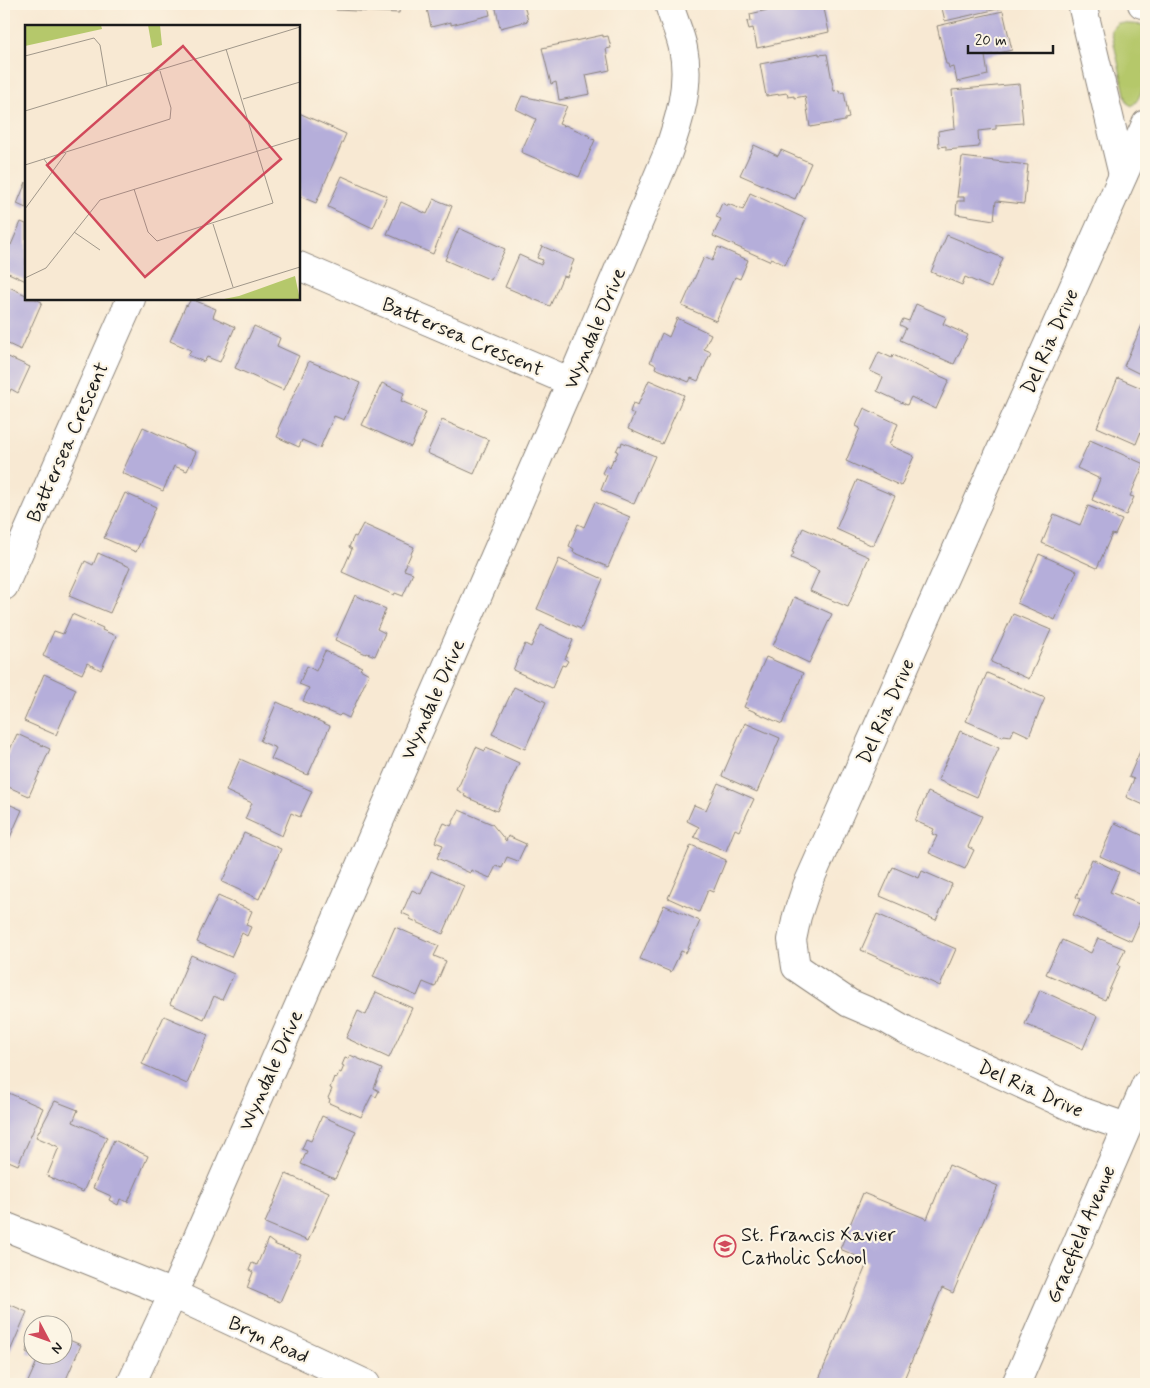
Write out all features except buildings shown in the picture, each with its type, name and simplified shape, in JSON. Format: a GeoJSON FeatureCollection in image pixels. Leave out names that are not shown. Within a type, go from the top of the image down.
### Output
{"type":"FeatureCollection","features":[{"type":"Feature","properties":{"kind":"street","name":"Wyndale Drive"},"geometry":{"type":"LineString","coordinates":[[131,1384],[173,1294],[571,382],[667,155],[678,124],[685,85],[683,49],[669,4]]}},
{"type":"Feature","properties":{"kind":"street"},"geometry":{"type":"LineString","coordinates":[[1082,4],[1122,175]]}},
{"type":"Feature","properties":{"kind":"street","name":"Del Ria Drive"},"geometry":{"type":"LineString","coordinates":[[1126,1127],[1080,1111],[850,1003],[796,967],[792,940],[797,916],[807,886],[1146,124]]}},
{"type":"Feature","properties":{"kind":"street","name":"Battersea Crescent"},"geometry":{"type":"LineString","coordinates":[[300,266],[571,382]]}},
{"type":"Feature","properties":{"kind":"street","name":"Battersea Crescent"},"geometry":{"type":"LineString","coordinates":[[4,586],[131,300]]}},
{"type":"Feature","properties":{"kind":"street","name":"Gracefield Avenue"},"geometry":{"type":"LineString","coordinates":[[1016,1384],[1146,1084]]}},
{"type":"Feature","properties":{"kind":"street"},"geometry":{"type":"LineString","coordinates":[[4,1226],[173,1294]]}},
{"type":"Feature","properties":{"kind":"street","name":"Bryn Road"},"geometry":{"type":"LineString","coordinates":[[173,1294],[366,1384]]}},
{"type":"Feature","properties":{"kind":"green space"},"geometry":{"type":"Polygon","coordinates":[[[1117,23],[1146,25],[1146,68],[1144,80],[1142,91],[1132,106],[1127,103],[1111,30],[1117,23]]]}},
{"type":"Feature","properties":{"kind":"place","name":"St. Francis Xavier Catholic School"},"geometry":{"type":"Point","coordinates":[725,1246]}}]}
